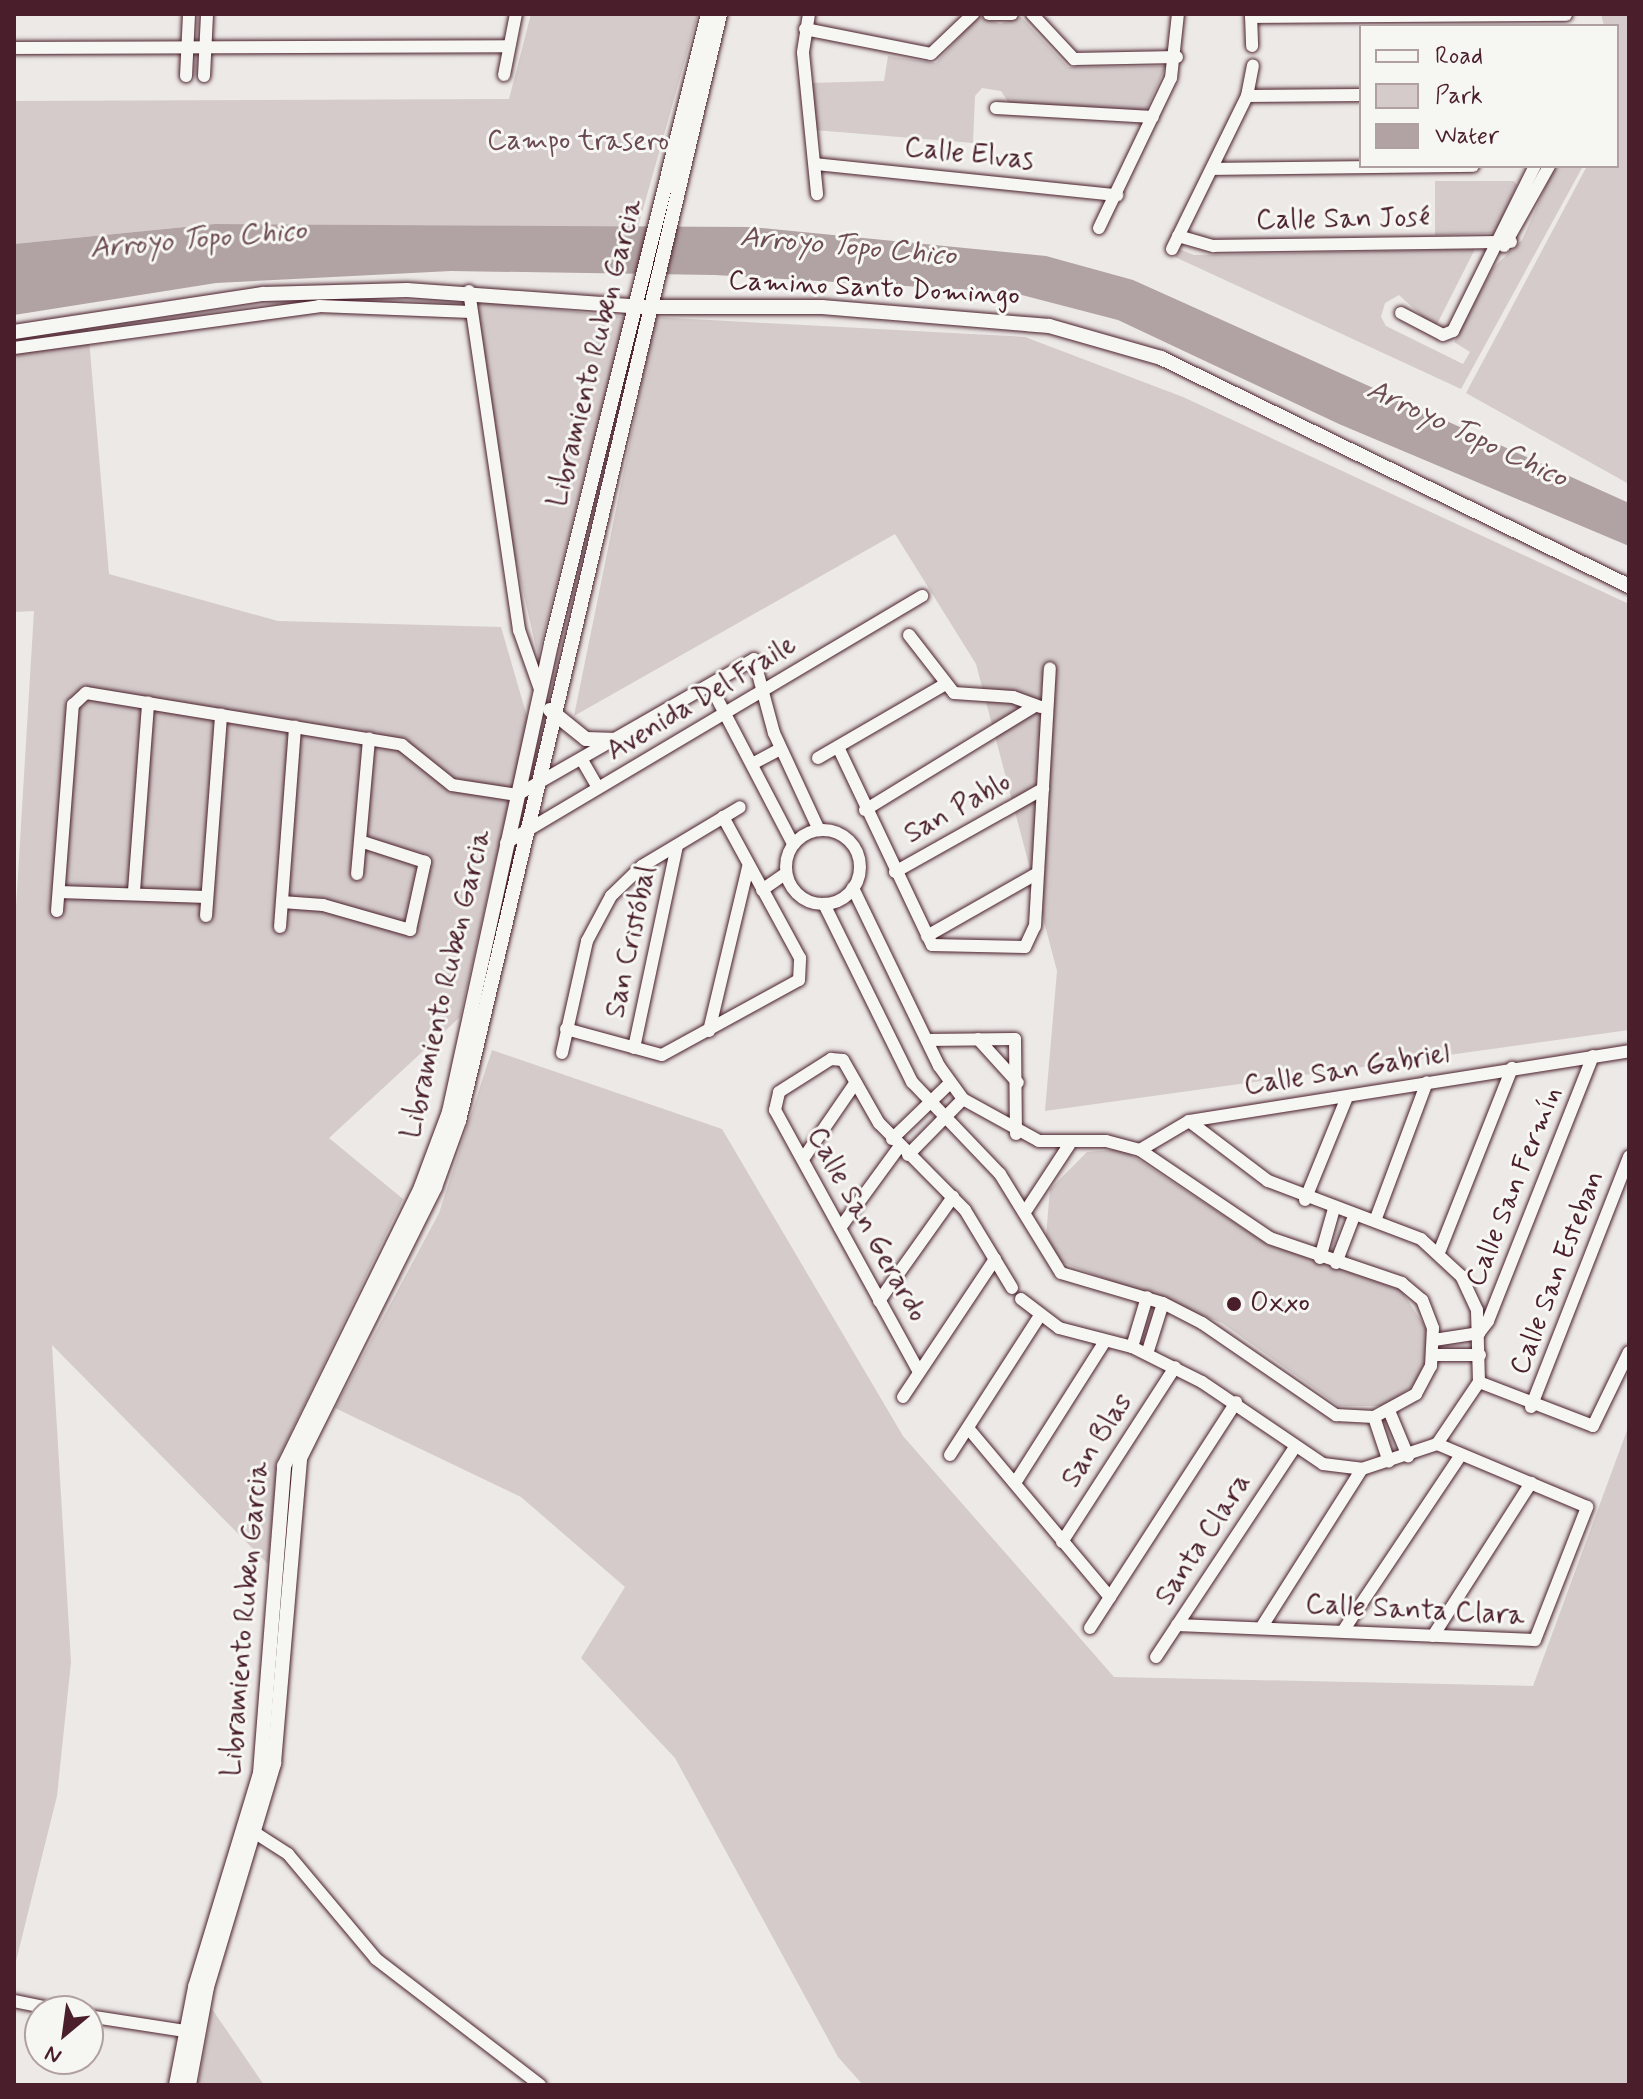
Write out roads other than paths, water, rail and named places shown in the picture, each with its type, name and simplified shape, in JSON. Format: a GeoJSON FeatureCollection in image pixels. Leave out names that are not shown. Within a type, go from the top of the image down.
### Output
{"type":"FeatureCollection","features":[{"type":"Feature","properties":{"kind":"street"},"geometry":{"type":"LineString","coordinates":[[186,76],[189,14]]}},
{"type":"Feature","properties":{"kind":"street"},"geometry":{"type":"LineString","coordinates":[[204,76],[207,14]]}},
{"type":"Feature","properties":{"kind":"street"},"geometry":{"type":"LineString","coordinates":[[504,75],[516,14]]}},
{"type":"Feature","properties":{"kind":"street","name":"Libramiento Ruben Garcia"},"geometry":{"type":"LineString","coordinates":[[662,221],[708,14]]}},
{"type":"Feature","properties":{"kind":"street","name":"Libramiento Ruben Garcia"},"geometry":{"type":"LineString","coordinates":[[176,2085],[185,2031],[274,1763],[300,1458],[452,1142],[645,307],[644,288],[720,14]]}},
{"type":"Feature","properties":{"kind":"street"},"geometry":{"type":"LineString","coordinates":[[809,14],[805,29],[817,194]]}},
{"type":"Feature","properties":{"kind":"street"},"geometry":{"type":"LineString","coordinates":[[805,29],[931,54],[973,14]]}},
{"type":"Feature","properties":{"kind":"street"},"geometry":{"type":"LineString","coordinates":[[989,14],[1012,14]]}},
{"type":"Feature","properties":{"kind":"street"},"geometry":{"type":"LineString","coordinates":[[1032,14],[1074,59],[1177,57]]}},
{"type":"Feature","properties":{"kind":"street"},"geometry":{"type":"LineString","coordinates":[[1099,228],[1153,117],[1177,57],[1178,14]]}},
{"type":"Feature","properties":{"kind":"street"},"geometry":{"type":"LineString","coordinates":[[1252,46],[1251,15],[1559,17]]}},
{"type":"Feature","properties":{"kind":"street"},"geometry":{"type":"LineString","coordinates":[[14,48],[509,46]]}},
{"type":"Feature","properties":{"kind":"street"},"geometry":{"type":"LineString","coordinates":[[1172,249],[1247,96],[1253,66]]}},
{"type":"Feature","properties":{"kind":"street"},"geometry":{"type":"LineString","coordinates":[[1247,96],[1359,95]]}},
{"type":"Feature","properties":{"kind":"street"},"geometry":{"type":"LineString","coordinates":[[996,108],[1153,117]]}},
{"type":"Feature","properties":{"kind":"street","name":"Calle Elvas"},"geometry":{"type":"LineString","coordinates":[[815,164],[1117,195]]}},
{"type":"Feature","properties":{"kind":"street"},"geometry":{"type":"LineString","coordinates":[[1212,169],[1359,167]]}},
{"type":"Feature","properties":{"kind":"street"},"geometry":{"type":"LineString","coordinates":[[1401,313],[1448,334],[1504,244],[1542,168]]}},
{"type":"Feature","properties":{"kind":"street","name":"Calle San José"},"geometry":{"type":"LineString","coordinates":[[1178,236],[1214,246],[1504,244]]}},
{"type":"Feature","properties":{"kind":"street"},"geometry":{"type":"LineString","coordinates":[[469,291],[518,621],[541,692]]}},
{"type":"Feature","properties":{"kind":"street","name":"Camino Santo Domingo"},"geometry":{"type":"LineString","coordinates":[[14,332],[211,301],[469,291],[645,307],[771,305],[1010,321],[1109,339],[1629,586]]}},
{"type":"Feature","properties":{"kind":"street"},"geometry":{"type":"LineString","coordinates":[[209,325],[211,301]]}},
{"type":"Feature","properties":{"kind":"street"},"geometry":{"type":"LineString","coordinates":[[14,348],[209,325],[319,306],[471,312]]}},
{"type":"Feature","properties":{"kind":"street","name":"Libramiento Ruben Garcia"},"geometry":{"type":"LineString","coordinates":[[189,2085],[207,1987],[252,1829],[264,1738],[284,1466],[435,1154],[541,692],[645,307]]}},
{"type":"Feature","properties":{"kind":"street","name":"Avenida Del Fraile"},"geometry":{"type":"LineString","coordinates":[[506,843],[922,596]]}},
{"type":"Feature","properties":{"kind":"street"},"geometry":{"type":"LineString","coordinates":[[909,635],[942,686],[964,697],[1013,697],[1033,707],[1049,708]]}},
{"type":"Feature","properties":{"kind":"street","name":"Avenida Del Fraile"},"geometry":{"type":"LineString","coordinates":[[517,795],[754,659],[761,693]]}},
{"type":"Feature","properties":{"kind":"street"},"geometry":{"type":"LineString","coordinates":[[838,747],[875,832],[927,936],[944,948],[1025,947],[1035,926],[1050,668]]}},
{"type":"Feature","properties":{"kind":"street"},"geometry":{"type":"LineString","coordinates":[[710,685],[754,763],[793,844],[786,873],[793,890],[824,904],[927,1105],[990,1162],[1027,1209],[1061,1273],[1163,1303],[1246,1348],[1336,1415],[1374,1417],[1390,1413],[1416,1394],[1433,1355],[1434,1340],[1431,1318],[1413,1291],[1389,1276],[1320,1258],[1241,1223],[1140,1150],[1106,1141],[1069,1145],[1016,1134],[963,1099],[950,1083],[927,1040],[853,888],[855,850],[875,832]]}},
{"type":"Feature","properties":{"kind":"street"},"geometry":{"type":"LineString","coordinates":[[818,758],[942,686]]}},
{"type":"Feature","properties":{"kind":"street"},"geometry":{"type":"LineString","coordinates":[[57,911],[73,705],[86,693],[402,745],[452,785],[517,795]]}},
{"type":"Feature","properties":{"kind":"street"},"geometry":{"type":"LineString","coordinates":[[761,693],[780,749],[819,830],[855,850],[885,851]]}},
{"type":"Feature","properties":{"kind":"street"},"geometry":{"type":"LineString","coordinates":[[134,891],[148,703]]}},
{"type":"Feature","properties":{"kind":"street"},"geometry":{"type":"LineString","coordinates":[[865,810],[1033,707]]}},
{"type":"Feature","properties":{"kind":"street"},"geometry":{"type":"LineString","coordinates":[[550,710],[586,739],[617,740]]}},
{"type":"Feature","properties":{"kind":"street"},"geometry":{"type":"LineString","coordinates":[[206,916],[221,715]]}},
{"type":"Feature","properties":{"kind":"street"},"geometry":{"type":"LineString","coordinates":[[280,927],[295,727]]}},
{"type":"Feature","properties":{"kind":"street"},"geometry":{"type":"LineString","coordinates":[[357,874],[369,739]]}},
{"type":"Feature","properties":{"kind":"street"},"geometry":{"type":"LineString","coordinates":[[754,763],[780,749]]}},
{"type":"Feature","properties":{"kind":"street"},"geometry":{"type":"LineString","coordinates":[[582,760],[598,788]]}},
{"type":"Feature","properties":{"kind":"street","name":"San Pablo"},"geometry":{"type":"LineString","coordinates":[[895,872],[1043,789]]}},
{"type":"Feature","properties":{"kind":"street"},"geometry":{"type":"LineString","coordinates":[[562,1053],[598,916],[623,882],[740,807]]}},
{"type":"Feature","properties":{"kind":"street"},"geometry":{"type":"LineString","coordinates":[[566,1029],[662,1055],[799,980],[800,958],[723,817]]}},
{"type":"Feature","properties":{"kind":"street"},"geometry":{"type":"LineString","coordinates":[[793,844],[819,830]]}},
{"type":"Feature","properties":{"kind":"street"},"geometry":{"type":"LineString","coordinates":[[282,902],[323,905],[410,930],[425,862],[360,841]]}},
{"type":"Feature","properties":{"kind":"street","name":"San Cristóbal"},"geometry":{"type":"LineString","coordinates":[[634,1048],[677,846]]}},
{"type":"Feature","properties":{"kind":"street"},"geometry":{"type":"LineString","coordinates":[[709,1031],[748,867]]}},
{"type":"Feature","properties":{"kind":"street"},"geometry":{"type":"LineString","coordinates":[[762,890],[786,873]]}},
{"type":"Feature","properties":{"kind":"street"},"geometry":{"type":"LineString","coordinates":[[927,936],[1036,874]]}},
{"type":"Feature","properties":{"kind":"street"},"geometry":{"type":"LineString","coordinates":[[824,904],[853,888]]}},
{"type":"Feature","properties":{"kind":"street"},"geometry":{"type":"LineString","coordinates":[[770,904],[793,890]]}},
{"type":"Feature","properties":{"kind":"street"},"geometry":{"type":"LineString","coordinates":[[59,892],[134,891],[207,897]]}},
{"type":"Feature","properties":{"kind":"street"},"geometry":{"type":"LineString","coordinates":[[978,1039],[1018,1083]]}},
{"type":"Feature","properties":{"kind":"street"},"geometry":{"type":"LineString","coordinates":[[927,1040],[1015,1039],[1018,1083],[1016,1134]]}},
{"type":"Feature","properties":{"kind":"street","name":"Calle San Fermín"},"geometry":{"type":"LineString","coordinates":[[1549,1062],[1629,1051]]}},
{"type":"Feature","properties":{"kind":"street","name":"Calle San Fermín"},"geometry":{"type":"LineString","coordinates":[[1479,1333],[1593,1056]]}},
{"type":"Feature","properties":{"kind":"street","name":"Calle San Gerardo"},"geometry":{"type":"LineString","coordinates":[[856,1082],[840,1058],[774,1100],[919,1372]]}},
{"type":"Feature","properties":{"kind":"street","name":"Calle San Gabriel"},"geometry":{"type":"LineString","coordinates":[[1140,1150],[1189,1121],[1549,1062]]}},
{"type":"Feature","properties":{"kind":"street"},"geometry":{"type":"LineString","coordinates":[[1189,1121],[1231,1158],[1305,1200],[1333,1212],[1375,1221],[1440,1250],[1512,1068]]}},
{"type":"Feature","properties":{"kind":"street"},"geometry":{"type":"LineString","coordinates":[[803,1159],[856,1082],[900,1147],[953,1197],[1012,1288]]}},
{"type":"Feature","properties":{"kind":"street"},"geometry":{"type":"LineString","coordinates":[[1375,1221],[1427,1082]]}},
{"type":"Feature","properties":{"kind":"street"},"geometry":{"type":"LineString","coordinates":[[840,1228],[927,1105],[950,1083]]}},
{"type":"Feature","properties":{"kind":"street"},"geometry":{"type":"LineString","coordinates":[[1305,1200],[1347,1097]]}},
{"type":"Feature","properties":{"kind":"street"},"geometry":{"type":"LineString","coordinates":[[900,1147],[943,1121],[963,1099]]}},
{"type":"Feature","properties":{"kind":"street"},"geometry":{"type":"LineString","coordinates":[[1027,1209],[1069,1145]]}},
{"type":"Feature","properties":{"kind":"street","name":"Calle San Esteban"},"geometry":{"type":"LineString","coordinates":[[1531,1407],[1629,1157]]}},
{"type":"Feature","properties":{"kind":"street"},"geometry":{"type":"LineString","coordinates":[[879,1301],[953,1197]]}},
{"type":"Feature","properties":{"kind":"street"},"geometry":{"type":"LineString","coordinates":[[1320,1258],[1333,1212]]}},
{"type":"Feature","properties":{"kind":"street"},"geometry":{"type":"LineString","coordinates":[[1336,1263],[1354,1216]]}},
{"type":"Feature","properties":{"kind":"street","name":"Calle San Fermín"},"geometry":{"type":"LineString","coordinates":[[1437,1444],[1462,1416],[1479,1382],[1480,1355],[1479,1333],[1461,1276],[1440,1250]]}},
{"type":"Feature","properties":{"kind":"street"},"geometry":{"type":"LineString","coordinates":[[903,1397],[995,1259]]}},
{"type":"Feature","properties":{"kind":"street"},"geometry":{"type":"LineString","coordinates":[[1132,1347],[1147,1297]]}},
{"type":"Feature","properties":{"kind":"street"},"geometry":{"type":"LineString","coordinates":[[1021,1299],[1039,1317],[1104,1343],[1132,1347],[1175,1367],[1236,1402],[1293,1450],[1338,1468],[1362,1469],[1437,1444]]}},
{"type":"Feature","properties":{"kind":"street"},"geometry":{"type":"LineString","coordinates":[[1147,1354],[1163,1303]]}},
{"type":"Feature","properties":{"kind":"street"},"geometry":{"type":"LineString","coordinates":[[950,1455],[1039,1317]]}},
{"type":"Feature","properties":{"kind":"street"},"geometry":{"type":"LineString","coordinates":[[1434,1340],[1479,1333]]}},
{"type":"Feature","properties":{"kind":"street"},"geometry":{"type":"LineString","coordinates":[[1015,1483],[1104,1343]]}},
{"type":"Feature","properties":{"kind":"street"},"geometry":{"type":"LineString","coordinates":[[1479,1382],[1531,1407],[1593,1426],[1629,1352]]}},
{"type":"Feature","properties":{"kind":"street"},"geometry":{"type":"LineString","coordinates":[[1433,1355],[1480,1355]]}},
{"type":"Feature","properties":{"kind":"street","name":"San Blas"},"geometry":{"type":"LineString","coordinates":[[1062,1542],[1175,1367]]}},
{"type":"Feature","properties":{"kind":"street"},"geometry":{"type":"LineString","coordinates":[[1090,1628],[1236,1402]]}},
{"type":"Feature","properties":{"kind":"street"},"geometry":{"type":"LineString","coordinates":[[1390,1413],[1408,1456]]}},
{"type":"Feature","properties":{"kind":"street"},"geometry":{"type":"LineString","coordinates":[[1374,1417],[1389,1462]]}},
{"type":"Feature","properties":{"kind":"street"},"geometry":{"type":"LineString","coordinates":[[968,1428],[1110,1597]]}},
{"type":"Feature","properties":{"kind":"street","name":"Calle Santa Clara"},"geometry":{"type":"LineString","coordinates":[[1177,1625],[1526,1642],[1539,1637],[1589,1514],[1585,1504],[1437,1444]]}},
{"type":"Feature","properties":{"kind":"street","name":"Santa Clara"},"geometry":{"type":"LineString","coordinates":[[1156,1657],[1293,1450]]}},
{"type":"Feature","properties":{"kind":"street"},"geometry":{"type":"LineString","coordinates":[[1343,1631],[1461,1455]]}},
{"type":"Feature","properties":{"kind":"street"},"geometry":{"type":"LineString","coordinates":[[1261,1628],[1362,1469]]}},
{"type":"Feature","properties":{"kind":"street"},"geometry":{"type":"LineString","coordinates":[[1433,1636],[1531,1483]]}},
{"type":"Feature","properties":{"kind":"street"},"geometry":{"type":"LineString","coordinates":[[252,1829],[288,1854],[376,1959],[540,2085]]}},
{"type":"Feature","properties":{"kind":"street"},"geometry":{"type":"LineString","coordinates":[[104,2018],[185,2031]]}},
{"type":"Feature","properties":{"kind":"water","name":"Arroyo Topo Chico"},"geometry":{"type":"Polygon","coordinates":[[[215,224],[751,227],[1046,256],[1133,280],[1629,503],[1629,546],[1339,424],[1118,320],[1010,292],[715,275],[451,271],[216,283],[14,315],[14,244],[215,224]]]}},
{"type":"Feature","properties":{"kind":"place","name":"Oxxo"},"geometry":{"type":"Point","coordinates":[1234,1304]}},
{"type":"Feature","properties":{"kind":"park label","name":"Campo trasero"},"geometry":{"type":"Point","coordinates":[578,142]}}]}
